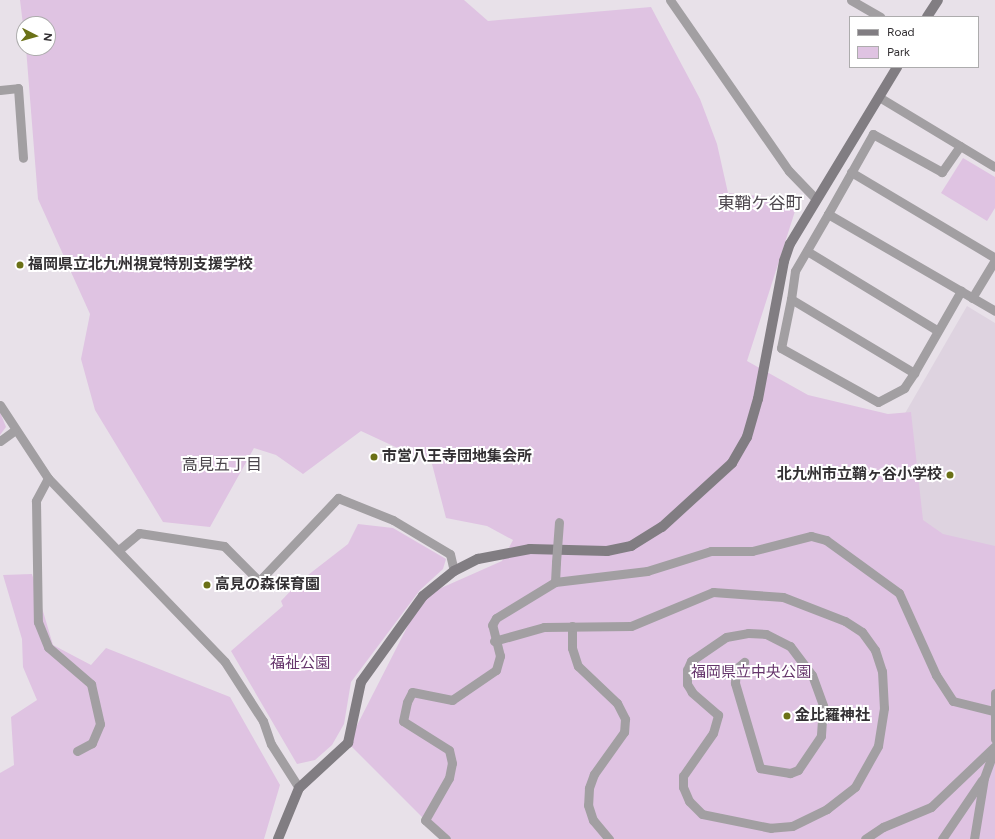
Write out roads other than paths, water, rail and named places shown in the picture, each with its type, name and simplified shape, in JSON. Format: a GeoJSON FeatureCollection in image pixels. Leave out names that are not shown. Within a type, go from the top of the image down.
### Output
{"type":"FeatureCollection","features":[{"type":"Feature","properties":{"kind":"street"},"geometry":{"type":"LineString","coordinates":[[670,0],[789,171],[816,199]]}},
{"type":"Feature","properties":{"kind":"street"},"geometry":{"type":"LineString","coordinates":[[851,0],[878,16]]}},
{"type":"Feature","properties":{"kind":"street"},"geometry":{"type":"LineString","coordinates":[[928,16],[938,0]]}},
{"type":"Feature","properties":{"kind":"street"},"geometry":{"type":"LineString","coordinates":[[278,839],[299,788],[348,743],[361,682],[423,596],[454,571],[478,559],[530,549],[607,551],[631,546],[662,527],[732,463],[747,437],[758,399],[784,261],[816,199],[896,68]]}},
{"type":"Feature","properties":{"kind":"street"},"geometry":{"type":"LineString","coordinates":[[0,90],[18,88],[23,158]]}},
{"type":"Feature","properties":{"kind":"street"},"geometry":{"type":"LineString","coordinates":[[878,97],[995,167]]}},
{"type":"Feature","properties":{"kind":"street"},"geometry":{"type":"LineString","coordinates":[[960,146],[942,172],[873,134],[795,271],[781,348],[878,402],[904,388],[961,291]]}},
{"type":"Feature","properties":{"kind":"street"},"geometry":{"type":"LineString","coordinates":[[852,172],[995,259],[972,298]]}},
{"type":"Feature","properties":{"kind":"street"},"geometry":{"type":"LineString","coordinates":[[828,214],[995,311]]}},
{"type":"Feature","properties":{"kind":"street"},"geometry":{"type":"LineString","coordinates":[[806,252],[938,331]]}},
{"type":"Feature","properties":{"kind":"street"},"geometry":{"type":"LineString","coordinates":[[791,299],[914,373]]}},
{"type":"Feature","properties":{"kind":"street"},"geometry":{"type":"LineString","coordinates":[[0,405],[14,431],[48,478],[120,549],[225,662],[263,721],[271,744],[299,788]]}},
{"type":"Feature","properties":{"kind":"street"},"geometry":{"type":"LineString","coordinates":[[0,441],[14,431]]}},
{"type":"Feature","properties":{"kind":"street"},"geometry":{"type":"LineString","coordinates":[[48,478],[36,501],[38,622],[48,647],[91,684],[100,724],[92,743],[77,750]]}},
{"type":"Feature","properties":{"kind":"street"},"geometry":{"type":"LineString","coordinates":[[120,549],[139,533],[224,546],[259,581],[338,498],[393,520],[450,554],[454,571]]}},
{"type":"Feature","properties":{"kind":"street"},"geometry":{"type":"LineString","coordinates":[[555,582],[559,522]]}},
{"type":"Feature","properties":{"kind":"street"},"geometry":{"type":"LineString","coordinates":[[446,839],[425,820],[449,778],[452,763],[449,750],[403,721],[407,702],[412,692],[452,700],[464,695],[496,670],[500,656],[494,641],[492,624],[496,618],[555,582],[647,572],[711,550],[752,551],[811,536],[826,540],[899,593],[936,675],[953,701],[993,711]]}},
{"type":"Feature","properties":{"kind":"street"},"geometry":{"type":"LineString","coordinates":[[494,641],[544,627],[632,626],[713,592],[758,593],[805,602],[862,632],[875,650],[882,671],[884,708],[878,746],[855,787],[827,809],[792,826],[771,828],[702,814],[689,801],[682,787],[683,776],[713,733],[718,715],[692,692],[687,684],[687,670],[691,661],[726,637],[748,633],[766,634],[790,646],[812,675],[823,706],[821,736],[798,770],[790,773],[760,768],[735,683],[736,669],[744,662]]}},
{"type":"Feature","properties":{"kind":"street"},"geometry":{"type":"LineString","coordinates":[[572,626],[572,648],[578,666],[617,703],[625,719],[624,732],[594,774],[589,788],[588,805],[593,820],[609,839]]}},
{"type":"Feature","properties":{"kind":"street"},"geometry":{"type":"LineString","coordinates":[[995,693],[993,711],[995,739]]}},
{"type":"Feature","properties":{"kind":"street"},"geometry":{"type":"LineString","coordinates":[[974,839],[984,778],[995,747]]}},
{"type":"Feature","properties":{"kind":"street"},"geometry":{"type":"LineString","coordinates":[[865,839],[883,827],[931,807],[995,747]]}},
{"type":"Feature","properties":{"kind":"street"},"geometry":{"type":"LineString","coordinates":[[942,839],[984,778]]}},
{"type":"Feature","properties":{"kind":"place","name":"福岡県立北九州視覚特別支援学校"},"geometry":{"type":"Point","coordinates":[20,265]}},
{"type":"Feature","properties":{"kind":"place","name":"市営八王寺団地集会所"},"geometry":{"type":"Point","coordinates":[374,457]}},
{"type":"Feature","properties":{"kind":"place","name":"北九州市立鞘ヶ谷小学校"},"geometry":{"type":"Point","coordinates":[950,475]}},
{"type":"Feature","properties":{"kind":"place","name":"高見の森保育園"},"geometry":{"type":"Point","coordinates":[207,585]}},
{"type":"Feature","properties":{"kind":"place","name":"金比羅神社"},"geometry":{"type":"Point","coordinates":[787,716]}},
{"type":"Feature","properties":{"kind":"district","name":"東鞘ケ谷町"},"geometry":{"type":"Point","coordinates":[760,204]}},
{"type":"Feature","properties":{"kind":"district","name":"高見五丁目"},"geometry":{"type":"Point","coordinates":[222,465]}},
{"type":"Feature","properties":{"kind":"park label","name":"福祉公園"},"geometry":{"type":"Point","coordinates":[300,664]}},
{"type":"Feature","properties":{"kind":"park label","name":"福岡県立中央公園"},"geometry":{"type":"Point","coordinates":[751,673]}}]}
